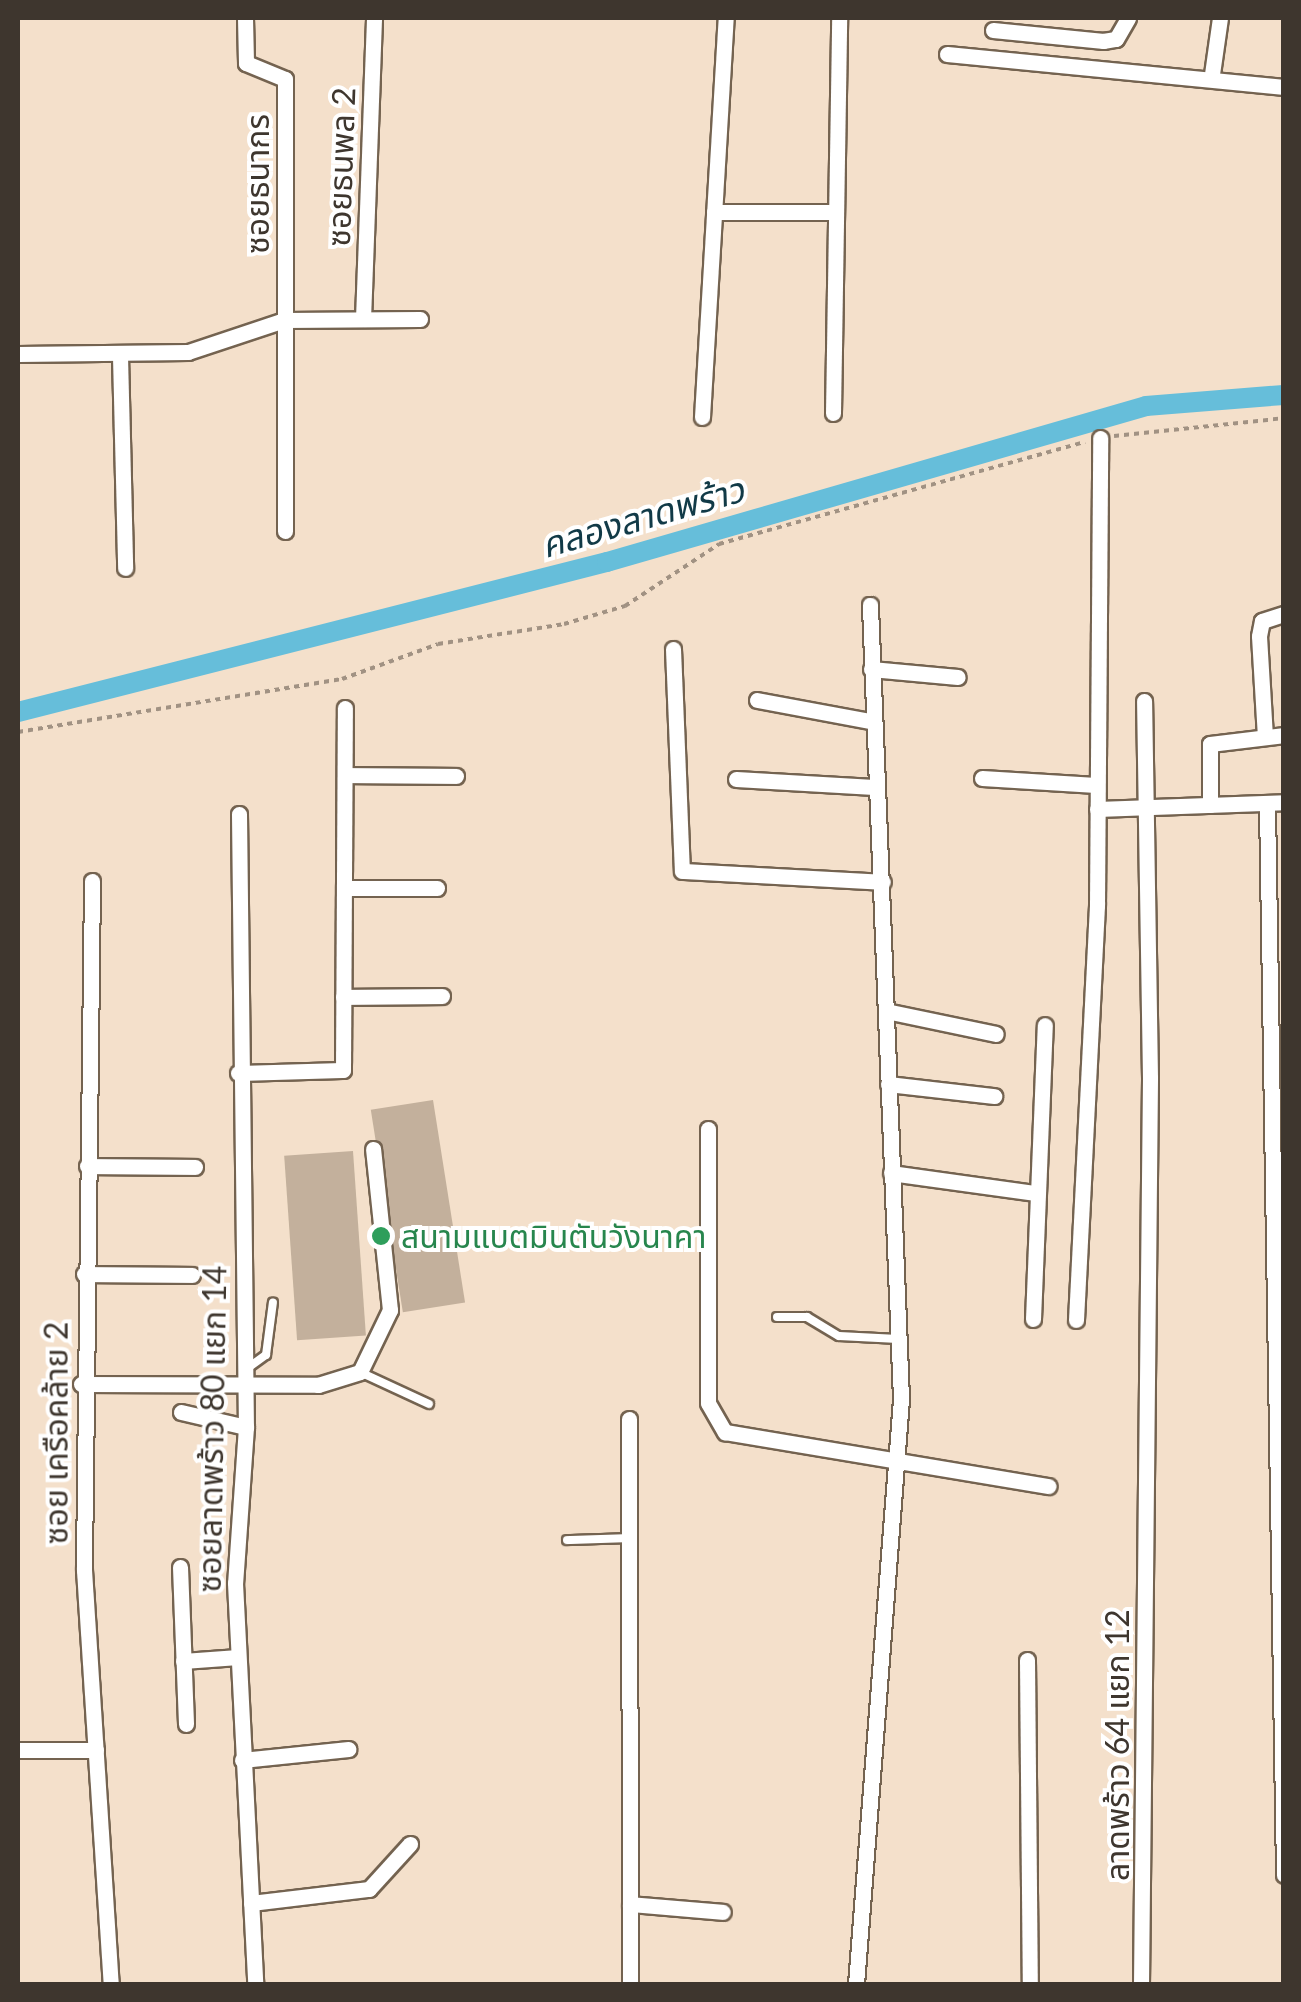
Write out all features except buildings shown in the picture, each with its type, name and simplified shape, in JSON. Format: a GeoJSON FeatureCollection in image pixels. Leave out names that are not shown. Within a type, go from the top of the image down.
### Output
{"type":"FeatureCollection","features":[{"type":"Feature","properties":{"kind":"street","name":"ซอยธนากร"},"geometry":{"type":"LineString","coordinates":[[245,18],[246,63],[285,79],[284,320]]}},
{"type":"Feature","properties":{"kind":"street","name":"ซอยธนพล 2"},"geometry":{"type":"LineString","coordinates":[[362,319],[374,18]]}},
{"type":"Feature","properties":{"kind":"street"},"geometry":{"type":"LineString","coordinates":[[702,417],[726,18]]}},
{"type":"Feature","properties":{"kind":"street"},"geometry":{"type":"LineString","coordinates":[[833,412],[831,212],[839,18]]}},
{"type":"Feature","properties":{"kind":"street"},"geometry":{"type":"LineString","coordinates":[[991,57],[994,24],[1103,42],[1116,39],[1128,18]]}},
{"type":"Feature","properties":{"kind":"street"},"geometry":{"type":"LineString","coordinates":[[1212,74],[1220,18]]}},
{"type":"Feature","properties":{"kind":"street"},"geometry":{"type":"LineString","coordinates":[[947,54],[1212,74],[1284,87]]}},
{"type":"Feature","properties":{"kind":"street"},"geometry":{"type":"LineString","coordinates":[[714,212],[831,212]]}},
{"type":"Feature","properties":{"kind":"street"},"geometry":{"type":"LineString","coordinates":[[18,354],[120,356],[188,352],[284,320],[420,319]]}},
{"type":"Feature","properties":{"kind":"street"},"geometry":{"type":"LineString","coordinates":[[284,320],[284,531]]}},
{"type":"Feature","properties":{"kind":"street"},"geometry":{"type":"LineString","coordinates":[[120,356],[125,568]]}},
{"type":"Feature","properties":{"kind":"street"},"geometry":{"type":"LineString","coordinates":[[1076,1320],[1097,809],[1100,438]]}},
{"type":"Feature","properties":{"kind":"street"},"geometry":{"type":"LineString","coordinates":[[856,1984],[898,1462],[884,882],[870,721],[870,605]]}},
{"type":"Feature","properties":{"kind":"street"},"geometry":{"type":"LineString","coordinates":[[1264,737],[1259,636],[1262,621],[1284,614]]}},
{"type":"Feature","properties":{"kind":"street"},"geometry":{"type":"LineString","coordinates":[[673,649],[682,872],[884,882]]}},
{"type":"Feature","properties":{"kind":"street"},"geometry":{"type":"LineString","coordinates":[[871,669],[958,677]]}},
{"type":"Feature","properties":{"kind":"street"},"geometry":{"type":"LineString","coordinates":[[757,700],[870,721]]}},
{"type":"Feature","properties":{"kind":"street","name":"ลาดพร้าว 64 แยก 12"},"geometry":{"type":"LineString","coordinates":[[1141,1984],[1144,701]]}},
{"type":"Feature","properties":{"kind":"street"},"geometry":{"type":"LineString","coordinates":[[238,1074],[343,1070],[345,708]]}},
{"type":"Feature","properties":{"kind":"street"},"geometry":{"type":"LineString","coordinates":[[1210,805],[1210,744],[1284,735]]}},
{"type":"Feature","properties":{"kind":"street"},"geometry":{"type":"LineString","coordinates":[[346,776],[456,776]]}},
{"type":"Feature","properties":{"kind":"street"},"geometry":{"type":"LineString","coordinates":[[982,778],[1096,785]]}},
{"type":"Feature","properties":{"kind":"street"},"geometry":{"type":"LineString","coordinates":[[736,779],[874,787]]}},
{"type":"Feature","properties":{"kind":"street"},"geometry":{"type":"LineString","coordinates":[[1097,809],[1275,803],[1284,1876]]}},
{"type":"Feature","properties":{"kind":"street","name":"ซอยลาดพร้าว 80 แยก 14"},"geometry":{"type":"LineString","coordinates":[[239,814],[238,1074],[246,1426],[238,1657],[255,1984]]}},
{"type":"Feature","properties":{"kind":"street","name":"ซอย เครือคล้าย 2"},"geometry":{"type":"LineString","coordinates":[[92,881],[82,1384],[96,1750],[111,1984]]}},
{"type":"Feature","properties":{"kind":"street"},"geometry":{"type":"LineString","coordinates":[[344,888],[437,888]]}},
{"type":"Feature","properties":{"kind":"street"},"geometry":{"type":"LineString","coordinates":[[342,997],[442,996]]}},
{"type":"Feature","properties":{"kind":"street"},"geometry":{"type":"LineString","coordinates":[[886,1010],[996,1034]]}},
{"type":"Feature","properties":{"kind":"street"},"geometry":{"type":"LineString","coordinates":[[1033,1319],[1045,1026]]}},
{"type":"Feature","properties":{"kind":"street"},"geometry":{"type":"LineString","coordinates":[[888,1084],[994,1096]]}},
{"type":"Feature","properties":{"kind":"street"},"geometry":{"type":"LineString","coordinates":[[708,1129],[714,1418],[725,1432],[1049,1486]]}},
{"type":"Feature","properties":{"kind":"street"},"geometry":{"type":"LineString","coordinates":[[82,1384],[245,1378],[318,1385],[360,1372],[390,1310],[373,1148]]}},
{"type":"Feature","properties":{"kind":"street"},"geometry":{"type":"LineString","coordinates":[[87,1166],[195,1167]]}},
{"type":"Feature","properties":{"kind":"street"},"geometry":{"type":"LineString","coordinates":[[892,1173],[1036,1192]]}},
{"type":"Feature","properties":{"kind":"street"},"geometry":{"type":"LineString","coordinates":[[84,1274],[192,1275]]}},
{"type":"Feature","properties":{"kind":"street"},"geometry":{"type":"LineString","coordinates":[[181,1412],[246,1426]]}},
{"type":"Feature","properties":{"kind":"street"},"geometry":{"type":"LineString","coordinates":[[629,1418],[630,1984]]}},
{"type":"Feature","properties":{"kind":"street"},"geometry":{"type":"LineString","coordinates":[[180,1567],[186,1724]]}},
{"type":"Feature","properties":{"kind":"street"},"geometry":{"type":"LineString","coordinates":[[183,1661],[238,1657]]}},
{"type":"Feature","properties":{"kind":"street"},"geometry":{"type":"LineString","coordinates":[[1027,1660],[1030,1984]]}},
{"type":"Feature","properties":{"kind":"street"},"geometry":{"type":"LineString","coordinates":[[242,1760],[348,1748]]}},
{"type":"Feature","properties":{"kind":"street"},"geometry":{"type":"LineString","coordinates":[[18,1750],[96,1750]]}},
{"type":"Feature","properties":{"kind":"street"},"geometry":{"type":"LineString","coordinates":[[250,1903],[370,1889],[410,1844]]}},
{"type":"Feature","properties":{"kind":"street"},"geometry":{"type":"LineString","coordinates":[[630,1904],[723,1912]]}},
{"type":"Feature","properties":{"kind":"lane"},"geometry":{"type":"LineString","coordinates":[[245,1378],[266,1356],[273,1302]]}},
{"type":"Feature","properties":{"kind":"lane"},"geometry":{"type":"LineString","coordinates":[[778,1317],[806,1318],[850,1338],[898,1339]]}},
{"type":"Feature","properties":{"kind":"lane"},"geometry":{"type":"LineString","coordinates":[[360,1372],[429,1404]]}},
{"type":"Feature","properties":{"kind":"lane"},"geometry":{"type":"LineString","coordinates":[[567,1540],[628,1538]]}},
{"type":"Feature","properties":{"kind":"path"},"geometry":{"type":"LineString","coordinates":[[18,732],[342,679],[438,644],[564,624],[625,606],[719,544],[1100,438],[1284,418]]}},
{"type":"Feature","properties":{"kind":"waterway","name":"คลองลาดพร้าว"},"geometry":{"type":"LineString","coordinates":[[18,712],[607,562],[1146,406],[1284,395]]}},
{"type":"Feature","properties":{"kind":"place","name":"สนามแบตมินตันวังนาคา"},"geometry":{"type":"Point","coordinates":[381,1236]}}]}
